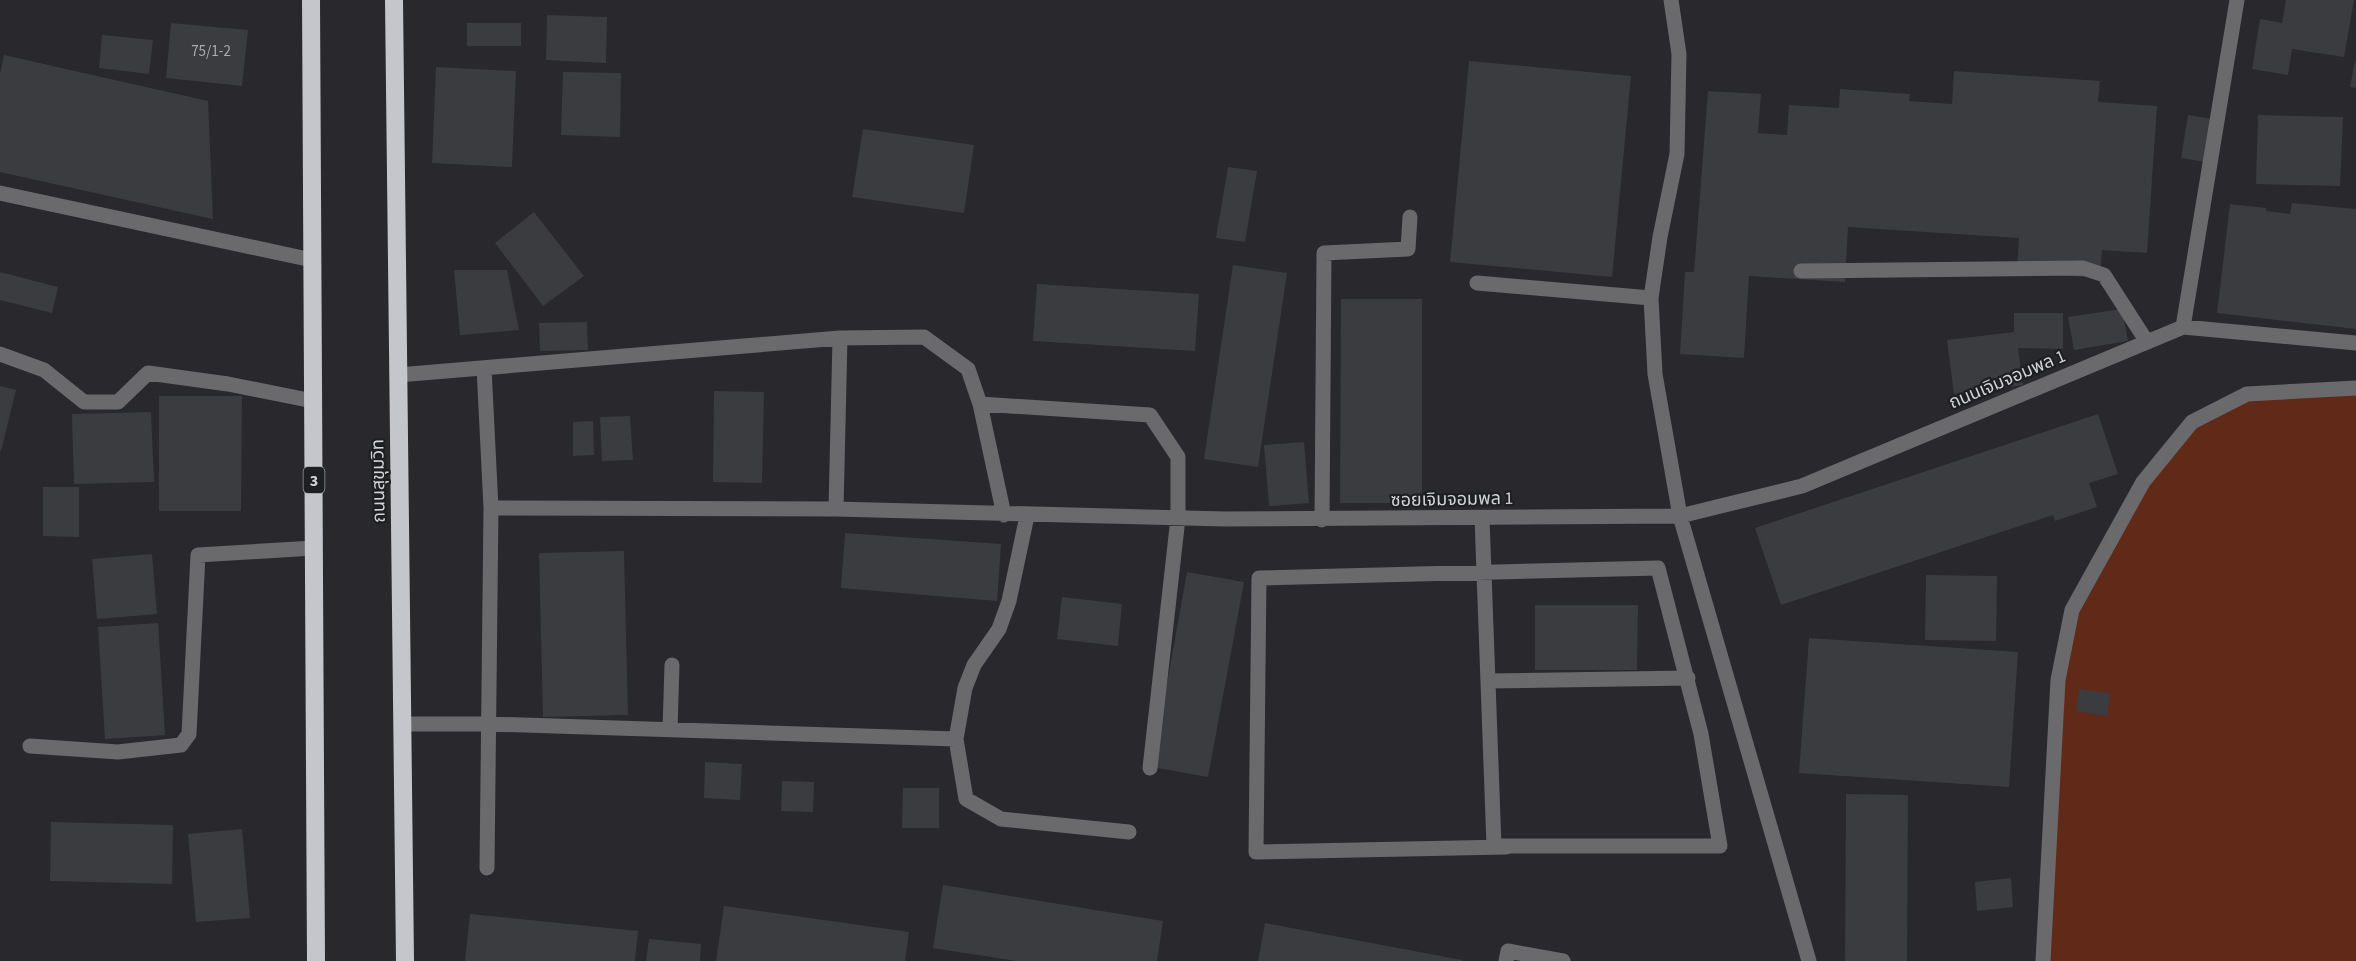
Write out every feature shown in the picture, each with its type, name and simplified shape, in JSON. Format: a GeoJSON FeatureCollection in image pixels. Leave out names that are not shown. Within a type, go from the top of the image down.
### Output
{"type":"FeatureCollection","features":[{"type":"Feature","properties":{"kind":"highway","name":"3"},"geometry":{"type":"LineString","coordinates":[[311,0],[316,961]]}},
{"type":"Feature","properties":{"kind":"highway","name":"ถนนสุขุมวิท"},"geometry":{"type":"LineString","coordinates":[[394,0],[405,961]]}},
{"type":"Feature","properties":{"kind":"street"},"geometry":{"type":"LineString","coordinates":[[1671,0],[1679,54],[1677,154],[1660,237],[1651,298],[1655,374],[1680,516],[1809,961]]}},
{"type":"Feature","properties":{"kind":"street"},"geometry":{"type":"LineString","coordinates":[[2183,327],[2237,0]]}},
{"type":"Feature","properties":{"kind":"street"},"geometry":{"type":"LineString","coordinates":[[0,193],[312,260]]}},
{"type":"Feature","properties":{"kind":"street"},"geometry":{"type":"LineString","coordinates":[[1322,520],[1324,253],[1408,249],[1410,217]]}},
{"type":"Feature","properties":{"kind":"street"},"geometry":{"type":"LineString","coordinates":[[1801,271],[2083,268],[2104,275],[2146,342]]}},
{"type":"Feature","properties":{"kind":"street"},"geometry":{"type":"LineString","coordinates":[[1477,283],[1651,298]]}},
{"type":"Feature","properties":{"kind":"street","name":"ถนนเจิมจอมพล 1"},"geometry":{"type":"LineString","coordinates":[[1680,516],[1802,486],[2183,327],[2356,343]]}},
{"type":"Feature","properties":{"kind":"street"},"geometry":{"type":"LineString","coordinates":[[398,375],[840,338],[924,337],[968,369],[980,404],[1004,515]]}},
{"type":"Feature","properties":{"kind":"street"},"geometry":{"type":"LineString","coordinates":[[837,509],[840,338]]}},
{"type":"Feature","properties":{"kind":"street"},"geometry":{"type":"LineString","coordinates":[[0,354],[44,370],[84,402],[118,402],[148,373],[228,384],[313,401]]}},
{"type":"Feature","properties":{"kind":"street"},"geometry":{"type":"LineString","coordinates":[[484,368],[491,508],[487,868]]}},
{"type":"Feature","properties":{"kind":"street"},"geometry":{"type":"LineString","coordinates":[[2043,961],[2058,680],[2072,610],[2143,482],[2192,422],[2247,394],[2356,388]]}},
{"type":"Feature","properties":{"kind":"street"},"geometry":{"type":"LineString","coordinates":[[980,404],[1150,415],[1178,457],[1178,518],[1150,768]]}},
{"type":"Feature","properties":{"kind":"street","name":"ซอยเจิมจอมพล 1"},"geometry":{"type":"LineString","coordinates":[[491,508],[837,509],[1027,516],[1322,520],[1680,516]]}},
{"type":"Feature","properties":{"kind":"street"},"geometry":{"type":"LineString","coordinates":[[1027,516],[1009,601],[999,629],[974,665],[965,688],[957,739],[966,799],[1001,819],[1129,831]]}},
{"type":"Feature","properties":{"kind":"street"},"geometry":{"type":"LineString","coordinates":[[1482,518],[1494,846],[1506,847]]}},
{"type":"Feature","properties":{"kind":"street"},"geometry":{"type":"LineString","coordinates":[[30,746],[118,752],[181,745],[189,734],[198,555],[314,548]]}},
{"type":"Feature","properties":{"kind":"street"},"geometry":{"type":"LineString","coordinates":[[1658,568],[1688,678],[1701,734],[1720,846],[1256,852],[1259,578],[1658,568]]}},
{"type":"Feature","properties":{"kind":"street"},"geometry":{"type":"LineString","coordinates":[[670,730],[672,665]]}},
{"type":"Feature","properties":{"kind":"street"},"geometry":{"type":"LineString","coordinates":[[1488,681],[1688,678]]}},
{"type":"Feature","properties":{"kind":"street"},"geometry":{"type":"LineString","coordinates":[[402,724],[489,724],[957,739]]}},
{"type":"Feature","properties":{"kind":"street"},"geometry":{"type":"LineString","coordinates":[[1506,961],[1508,951],[1563,961]]}},
{"type":"Feature","properties":{"kind":"shaded area"},"geometry":{"type":"Polygon","coordinates":[[[2356,388],[2356,961],[2043,961],[2058,680],[2072,610],[2143,482],[2192,422],[2247,394],[2356,388]]]}},
{"type":"Feature","properties":{"kind":"building"},"geometry":{"type":"Polygon","coordinates":[[[2286,0],[2354,0],[2344,57],[2292,49],[2288,75],[2252,69],[2260,19],[2282,23],[2286,0]]]}},
{"type":"Feature","properties":{"kind":"building"},"geometry":{"type":"Polygon","coordinates":[[[547,15],[607,17],[606,63],[546,60],[547,15]]]}},
{"type":"Feature","properties":{"kind":"building"},"geometry":{"type":"Polygon","coordinates":[[[171,23],[248,30],[242,86],[166,78],[171,23]]]}},
{"type":"Feature","properties":{"kind":"building"},"geometry":{"type":"Polygon","coordinates":[[[467,23],[521,23],[521,46],[467,46],[467,23]]]}},
{"type":"Feature","properties":{"kind":"building"},"geometry":{"type":"Polygon","coordinates":[[[102,35],[153,40],[149,74],[99,68],[102,35]]]}},
{"type":"Feature","properties":{"kind":"building"},"geometry":{"type":"Polygon","coordinates":[[[4,55],[208,101],[213,219],[0,172],[0,74],[4,55]]]}},
{"type":"Feature","properties":{"kind":"building"},"geometry":{"type":"Polygon","coordinates":[[[1469,61],[1631,76],[1612,277],[1450,262],[1469,61]]]}},
{"type":"Feature","properties":{"kind":"building"},"geometry":{"type":"Polygon","coordinates":[[[2356,61],[2356,88],[2350,87],[2356,61]]]}},
{"type":"Feature","properties":{"kind":"building"},"geometry":{"type":"Polygon","coordinates":[[[436,67],[516,71],[512,167],[432,163],[436,67]]]}},
{"type":"Feature","properties":{"kind":"building"},"geometry":{"type":"Polygon","coordinates":[[[1954,71],[2100,81],[2098,102],[2157,106],[2147,253],[2102,250],[2100,278],[2017,272],[2019,238],[1848,227],[1845,282],[1749,276],[1744,358],[1680,354],[1685,272],[1694,272],[1708,91],[1761,94],[1758,133],[1787,135],[1789,105],[1839,108],[1840,89],[1910,94],[1909,101],[1952,104],[1954,71]]]}},
{"type":"Feature","properties":{"kind":"building"},"geometry":{"type":"Polygon","coordinates":[[[563,72],[621,73],[620,137],[561,135],[563,72]]]}},
{"type":"Feature","properties":{"kind":"building"},"geometry":{"type":"Polygon","coordinates":[[[2188,115],[2212,119],[2205,162],[2181,158],[2188,115]]]}},
{"type":"Feature","properties":{"kind":"building"},"geometry":{"type":"Polygon","coordinates":[[[2258,115],[2343,117],[2340,186],[2256,184],[2258,115]]]}},
{"type":"Feature","properties":{"kind":"building"},"geometry":{"type":"Polygon","coordinates":[[[863,129],[974,145],[964,213],[852,197],[863,129]]]}},
{"type":"Feature","properties":{"kind":"building"},"geometry":{"type":"Polygon","coordinates":[[[1228,167],[1257,171],[1245,242],[1216,238],[1228,167]]]}},
{"type":"Feature","properties":{"kind":"building"},"geometry":{"type":"Polygon","coordinates":[[[2292,203],[2356,209],[2356,329],[2217,313],[2230,204],[2266,208],[2266,211],[2290,214],[2292,203]]]}},
{"type":"Feature","properties":{"kind":"building"},"geometry":{"type":"Polygon","coordinates":[[[534,212],[584,276],[543,306],[495,243],[534,212]]]}},
{"type":"Feature","properties":{"kind":"building"},"geometry":{"type":"Polygon","coordinates":[[[1233,265],[1287,273],[1258,467],[1204,459],[1233,265]]]}},
{"type":"Feature","properties":{"kind":"building"},"geometry":{"type":"Polygon","coordinates":[[[454,270],[507,270],[519,330],[460,335],[454,270]]]}},
{"type":"Feature","properties":{"kind":"building"},"geometry":{"type":"Polygon","coordinates":[[[0,272],[58,287],[52,313],[0,300],[0,272]]]}},
{"type":"Feature","properties":{"kind":"building"},"geometry":{"type":"Polygon","coordinates":[[[1037,284],[1199,294],[1195,351],[1033,341],[1037,284]]]}},
{"type":"Feature","properties":{"kind":"building"},"geometry":{"type":"Polygon","coordinates":[[[1341,299],[1422,299],[1422,503],[1340,503],[1341,299]]]}},
{"type":"Feature","properties":{"kind":"building"},"geometry":{"type":"Polygon","coordinates":[[[2122,309],[2128,341],[2074,350],[2068,317],[2122,309]]]}},
{"type":"Feature","properties":{"kind":"building"},"geometry":{"type":"Polygon","coordinates":[[[2014,313],[2063,313],[2063,349],[2018,348],[2023,385],[1954,394],[1947,340],[2014,332],[2014,313]]]}},
{"type":"Feature","properties":{"kind":"building"},"geometry":{"type":"Polygon","coordinates":[[[587,322],[588,350],[540,351],[539,323],[587,322]]]}},
{"type":"Feature","properties":{"kind":"building"},"geometry":{"type":"Polygon","coordinates":[[[0,386],[16,390],[1,451],[0,451],[0,386]]]}},
{"type":"Feature","properties":{"kind":"building"},"geometry":{"type":"Polygon","coordinates":[[[714,391],[764,392],[762,483],[713,482],[714,391]]]}},
{"type":"Feature","properties":{"kind":"building"},"geometry":{"type":"Polygon","coordinates":[[[159,396],[242,396],[241,511],[159,511],[159,396]]]}},
{"type":"Feature","properties":{"kind":"building"},"geometry":{"type":"Polygon","coordinates":[[[151,412],[154,482],[74,484],[72,414],[151,412]]]}},
{"type":"Feature","properties":{"kind":"building"},"geometry":{"type":"Polygon","coordinates":[[[2098,414],[2118,474],[2089,483],[2097,507],[2055,521],[2053,515],[1781,605],[1755,528],[2098,414]]]}},
{"type":"Feature","properties":{"kind":"building"},"geometry":{"type":"Polygon","coordinates":[[[630,416],[633,460],[602,461],[600,417],[630,416]]]}},
{"type":"Feature","properties":{"kind":"building"},"geometry":{"type":"Polygon","coordinates":[[[593,421],[594,455],[573,456],[573,422],[593,421]]]}},
{"type":"Feature","properties":{"kind":"building"},"geometry":{"type":"Polygon","coordinates":[[[1304,442],[1309,503],[1269,506],[1264,445],[1304,442]]]}},
{"type":"Feature","properties":{"kind":"building"},"geometry":{"type":"Polygon","coordinates":[[[43,487],[79,487],[79,537],[43,536],[43,487]]]}},
{"type":"Feature","properties":{"kind":"building"},"geometry":{"type":"Polygon","coordinates":[[[845,533],[1001,544],[997,601],[841,588],[845,533]]]}},
{"type":"Feature","properties":{"kind":"building"},"geometry":{"type":"Polygon","coordinates":[[[624,551],[628,715],[543,717],[539,553],[624,551]]]}},
{"type":"Feature","properties":{"kind":"building"},"geometry":{"type":"Polygon","coordinates":[[[152,554],[157,614],[97,619],[92,559],[152,554]]]}},
{"type":"Feature","properties":{"kind":"building"},"geometry":{"type":"Polygon","coordinates":[[[1187,572],[1244,582],[1208,777],[1152,767],[1187,572]]]}},
{"type":"Feature","properties":{"kind":"building"},"geometry":{"type":"Polygon","coordinates":[[[1926,575],[1997,576],[1996,641],[1925,640],[1926,575]]]}},
{"type":"Feature","properties":{"kind":"building"},"geometry":{"type":"Polygon","coordinates":[[[1062,597],[1122,604],[1118,646],[1057,639],[1062,597]]]}},
{"type":"Feature","properties":{"kind":"building"},"geometry":{"type":"Polygon","coordinates":[[[1535,605],[1638,605],[1637,670],[1535,670],[1535,605]]]}},
{"type":"Feature","properties":{"kind":"building"},"geometry":{"type":"Polygon","coordinates":[[[158,623],[165,735],[105,739],[98,627],[158,623]]]}},
{"type":"Feature","properties":{"kind":"building"},"geometry":{"type":"Polygon","coordinates":[[[1809,638],[2018,652],[2009,787],[1799,773],[1809,638]]]}},
{"type":"Feature","properties":{"kind":"building"},"geometry":{"type":"Polygon","coordinates":[[[2079,689],[2110,693],[2107,716],[2076,711],[2079,689]]]}},
{"type":"Feature","properties":{"kind":"building"},"geometry":{"type":"Polygon","coordinates":[[[705,762],[742,764],[740,800],[704,798],[705,762]]]}},
{"type":"Feature","properties":{"kind":"building"},"geometry":{"type":"Polygon","coordinates":[[[782,781],[814,782],[813,812],[781,811],[782,781]]]}},
{"type":"Feature","properties":{"kind":"building"},"geometry":{"type":"Polygon","coordinates":[[[903,788],[939,788],[939,828],[902,828],[903,788]]]}},
{"type":"Feature","properties":{"kind":"building"},"geometry":{"type":"Polygon","coordinates":[[[1846,794],[1908,795],[1907,961],[1845,961],[1846,794]]]}},
{"type":"Feature","properties":{"kind":"building"},"geometry":{"type":"Polygon","coordinates":[[[51,822],[173,825],[172,884],[50,881],[51,822]]]}},
{"type":"Feature","properties":{"kind":"building"},"geometry":{"type":"Polygon","coordinates":[[[242,829],[250,918],[196,922],[188,834],[242,829]]]}},
{"type":"Feature","properties":{"kind":"building"},"geometry":{"type":"Polygon","coordinates":[[[2011,878],[2013,907],[1977,911],[1975,882],[2011,878]]]}},
{"type":"Feature","properties":{"kind":"building"},"geometry":{"type":"Polygon","coordinates":[[[943,885],[1163,921],[1157,961],[1016,961],[933,948],[943,885]]]}},
{"type":"Feature","properties":{"kind":"building"},"geometry":{"type":"Polygon","coordinates":[[[724,906],[909,932],[905,961],[716,961],[724,906]]]}},
{"type":"Feature","properties":{"kind":"building"},"geometry":{"type":"Polygon","coordinates":[[[470,914],[638,931],[635,961],[465,961],[470,914]]]}},
{"type":"Feature","properties":{"kind":"building"},"geometry":{"type":"Polygon","coordinates":[[[1265,923],[1462,960],[1462,961],[1258,961],[1265,923]]]}},
{"type":"Feature","properties":{"kind":"building"},"geometry":{"type":"Polygon","coordinates":[[[649,939],[701,944],[700,961],[646,961],[649,939]]]}}]}
